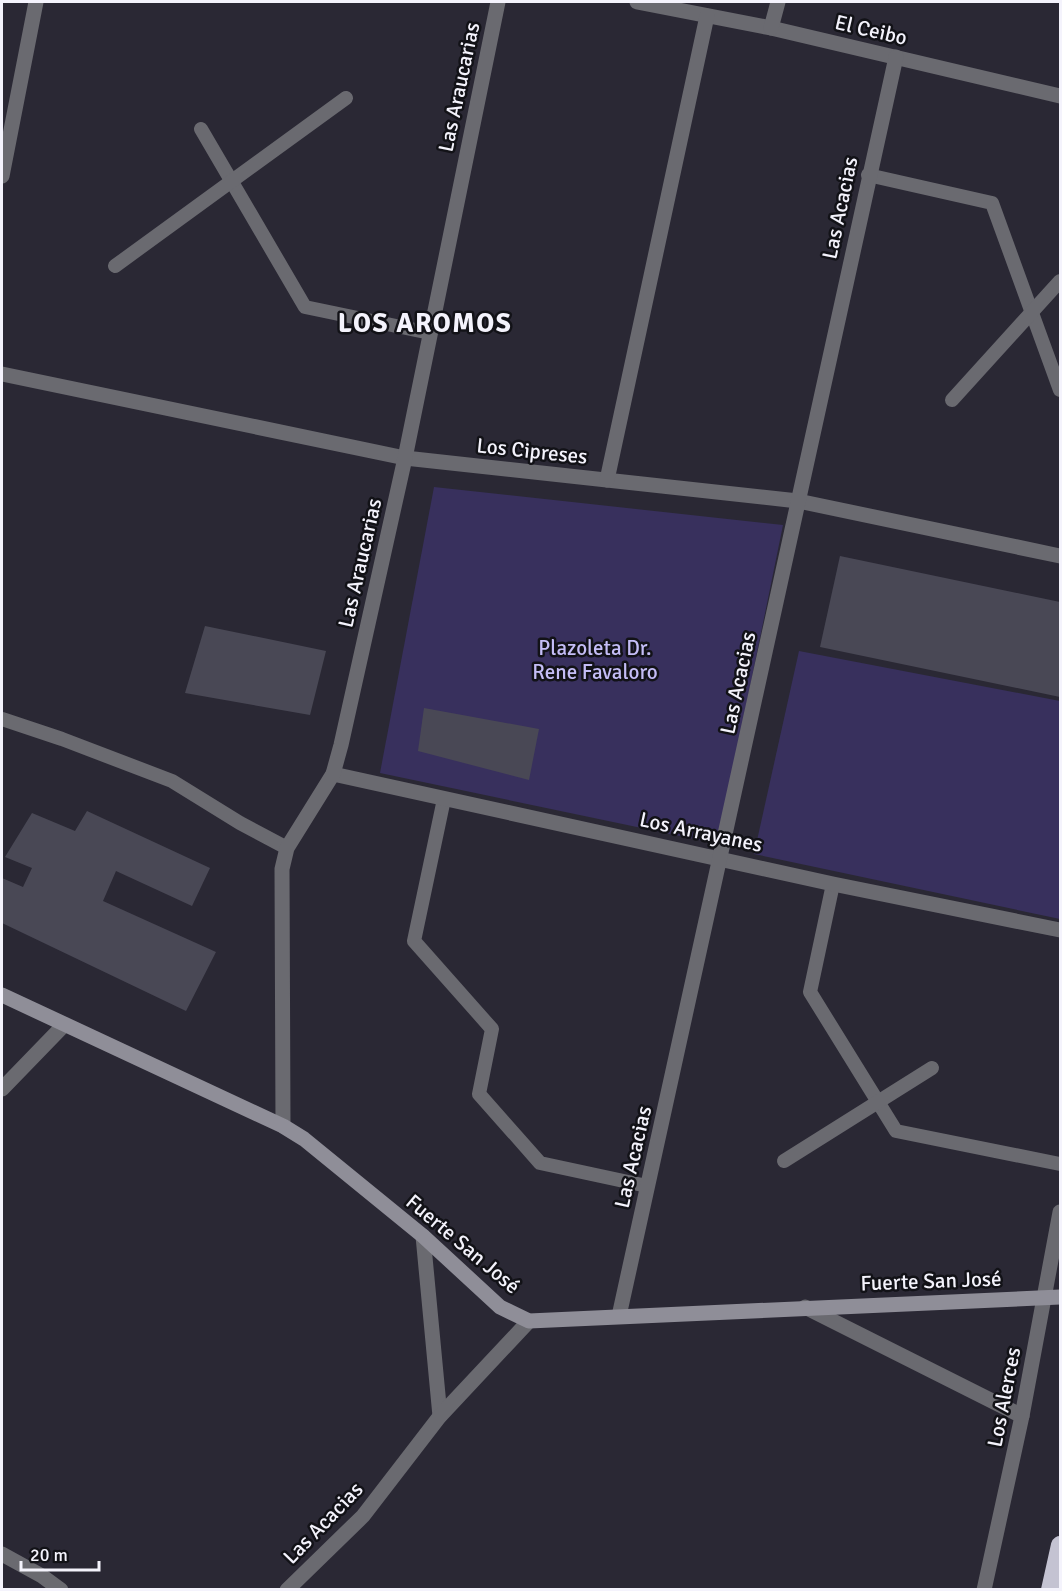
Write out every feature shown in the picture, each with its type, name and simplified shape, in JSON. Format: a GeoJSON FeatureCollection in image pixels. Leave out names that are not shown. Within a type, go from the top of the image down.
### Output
{"type":"FeatureCollection","features":[{"type":"Feature","properties":{"kind":"highway"},"geometry":{"type":"LineString","coordinates":[[1050,1590],[1060,1545]]}},
{"type":"Feature","properties":{"kind":"street"},"geometry":{"type":"LineString","coordinates":[[2,176],[36,2]]}},
{"type":"Feature","properties":{"kind":"street","name":"Las Araucarias"},"geometry":{"type":"LineString","coordinates":[[283,1126],[282,869],[287,848],[333,774],[405,458],[498,2]]}},
{"type":"Feature","properties":{"kind":"street","name":"El Ceibo"},"geometry":{"type":"LineString","coordinates":[[637,2],[771,28],[1060,96]]}},
{"type":"Feature","properties":{"kind":"street"},"geometry":{"type":"LineString","coordinates":[[771,28],[778,2]]}},
{"type":"Feature","properties":{"kind":"street"},"geometry":{"type":"LineString","coordinates":[[607,480],[707,16]]}},
{"type":"Feature","properties":{"kind":"street","name":"Las Acacias"},"geometry":{"type":"LineString","coordinates":[[619,1317],[722,858],[868,175],[896,57]]}},
{"type":"Feature","properties":{"kind":"street","name":"Los Cipreses"},"geometry":{"type":"LineString","coordinates":[[2,374],[405,458],[798,501],[1060,556]]}},
{"type":"Feature","properties":{"kind":"street","name":"Los Arrayanes"},"geometry":{"type":"LineString","coordinates":[[333,774],[832,884],[1060,930]]}},
{"type":"Feature","properties":{"kind":"street","name":"Fuerte San José"},"geometry":{"type":"LineString","coordinates":[[2,995],[283,1126],[304,1139],[423,1236],[500,1307],[528,1321],[805,1307],[1053,1298]]}},
{"type":"Feature","properties":{"kind":"street"},"geometry":{"type":"LineString","coordinates":[[2,1089],[64,1025]]}},
{"type":"Feature","properties":{"kind":"street","name":"Los Alerces"},"geometry":{"type":"LineString","coordinates":[[984,1590],[1022,1416],[1053,1298],[1060,1212]]}},
{"type":"Feature","properties":{"kind":"street"},"geometry":{"type":"LineString","coordinates":[[423,1236],[440,1416]]}},
{"type":"Feature","properties":{"kind":"street"},"geometry":{"type":"LineString","coordinates":[[805,1307],[1022,1416]]}},
{"type":"Feature","properties":{"kind":"street","name":"Las Acacias"},"geometry":{"type":"LineString","coordinates":[[287,1590],[363,1516],[440,1416],[528,1321]]}},
{"type":"Feature","properties":{"kind":"street"},"geometry":{"type":"LineString","coordinates":[[2,1554],[42,1576],[61,1590]]}},
{"type":"Feature","properties":{"kind":"lane"},"geometry":{"type":"LineString","coordinates":[[115,266],[346,98]]}},
{"type":"Feature","properties":{"kind":"lane"},"geometry":{"type":"LineString","coordinates":[[201,129],[305,307],[430,333]]}},
{"type":"Feature","properties":{"kind":"lane"},"geometry":{"type":"LineString","coordinates":[[868,175],[992,203],[1060,390]]}},
{"type":"Feature","properties":{"kind":"lane"},"geometry":{"type":"LineString","coordinates":[[952,400],[1060,281]]}},
{"type":"Feature","properties":{"kind":"lane"},"geometry":{"type":"LineString","coordinates":[[2,719],[62,739],[171,781],[240,823],[287,848]]}},
{"type":"Feature","properties":{"kind":"lane"},"geometry":{"type":"LineString","coordinates":[[444,799],[414,941],[492,1029],[479,1094],[540,1163],[647,1186]]}},
{"type":"Feature","properties":{"kind":"lane"},"geometry":{"type":"LineString","coordinates":[[832,884],[810,992],[896,1131],[1060,1164]]}},
{"type":"Feature","properties":{"kind":"lane"},"geometry":{"type":"LineString","coordinates":[[784,1161],[932,1068]]}},
{"type":"Feature","properties":{"kind":"green space","name":"Plazoleta Dr. Rene Favaloro"},"geometry":{"type":"Polygon","coordinates":[[[434,487],[783,525],[718,844],[380,773],[434,487]]]}},
{"type":"Feature","properties":{"kind":"green space"},"geometry":{"type":"Polygon","coordinates":[[[799,651],[1060,701],[1060,919],[754,854],[799,651]]]}},
{"type":"Feature","properties":{"kind":"building"},"geometry":{"type":"Polygon","coordinates":[[[840,556],[1060,602],[1060,697],[820,647],[840,556]]]}},
{"type":"Feature","properties":{"kind":"building"},"geometry":{"type":"Polygon","coordinates":[[[205,626],[326,651],[310,715],[185,693],[205,626]]]}},
{"type":"Feature","properties":{"kind":"building"},"geometry":{"type":"Polygon","coordinates":[[[424,708],[539,729],[529,780],[418,751],[424,708]]]}},
{"type":"Feature","properties":{"kind":"building"},"geometry":{"type":"Polygon","coordinates":[[[87,811],[210,868],[192,906],[116,871],[103,901],[216,952],[186,1011],[2,923],[2,878],[23,887],[32,868],[5,857],[32,813],[75,831],[87,811]]]}},
{"type":"Feature","properties":{"kind":"district","name":"LOS AROMOS"},"geometry":{"type":"Point","coordinates":[425,323]}}]}
